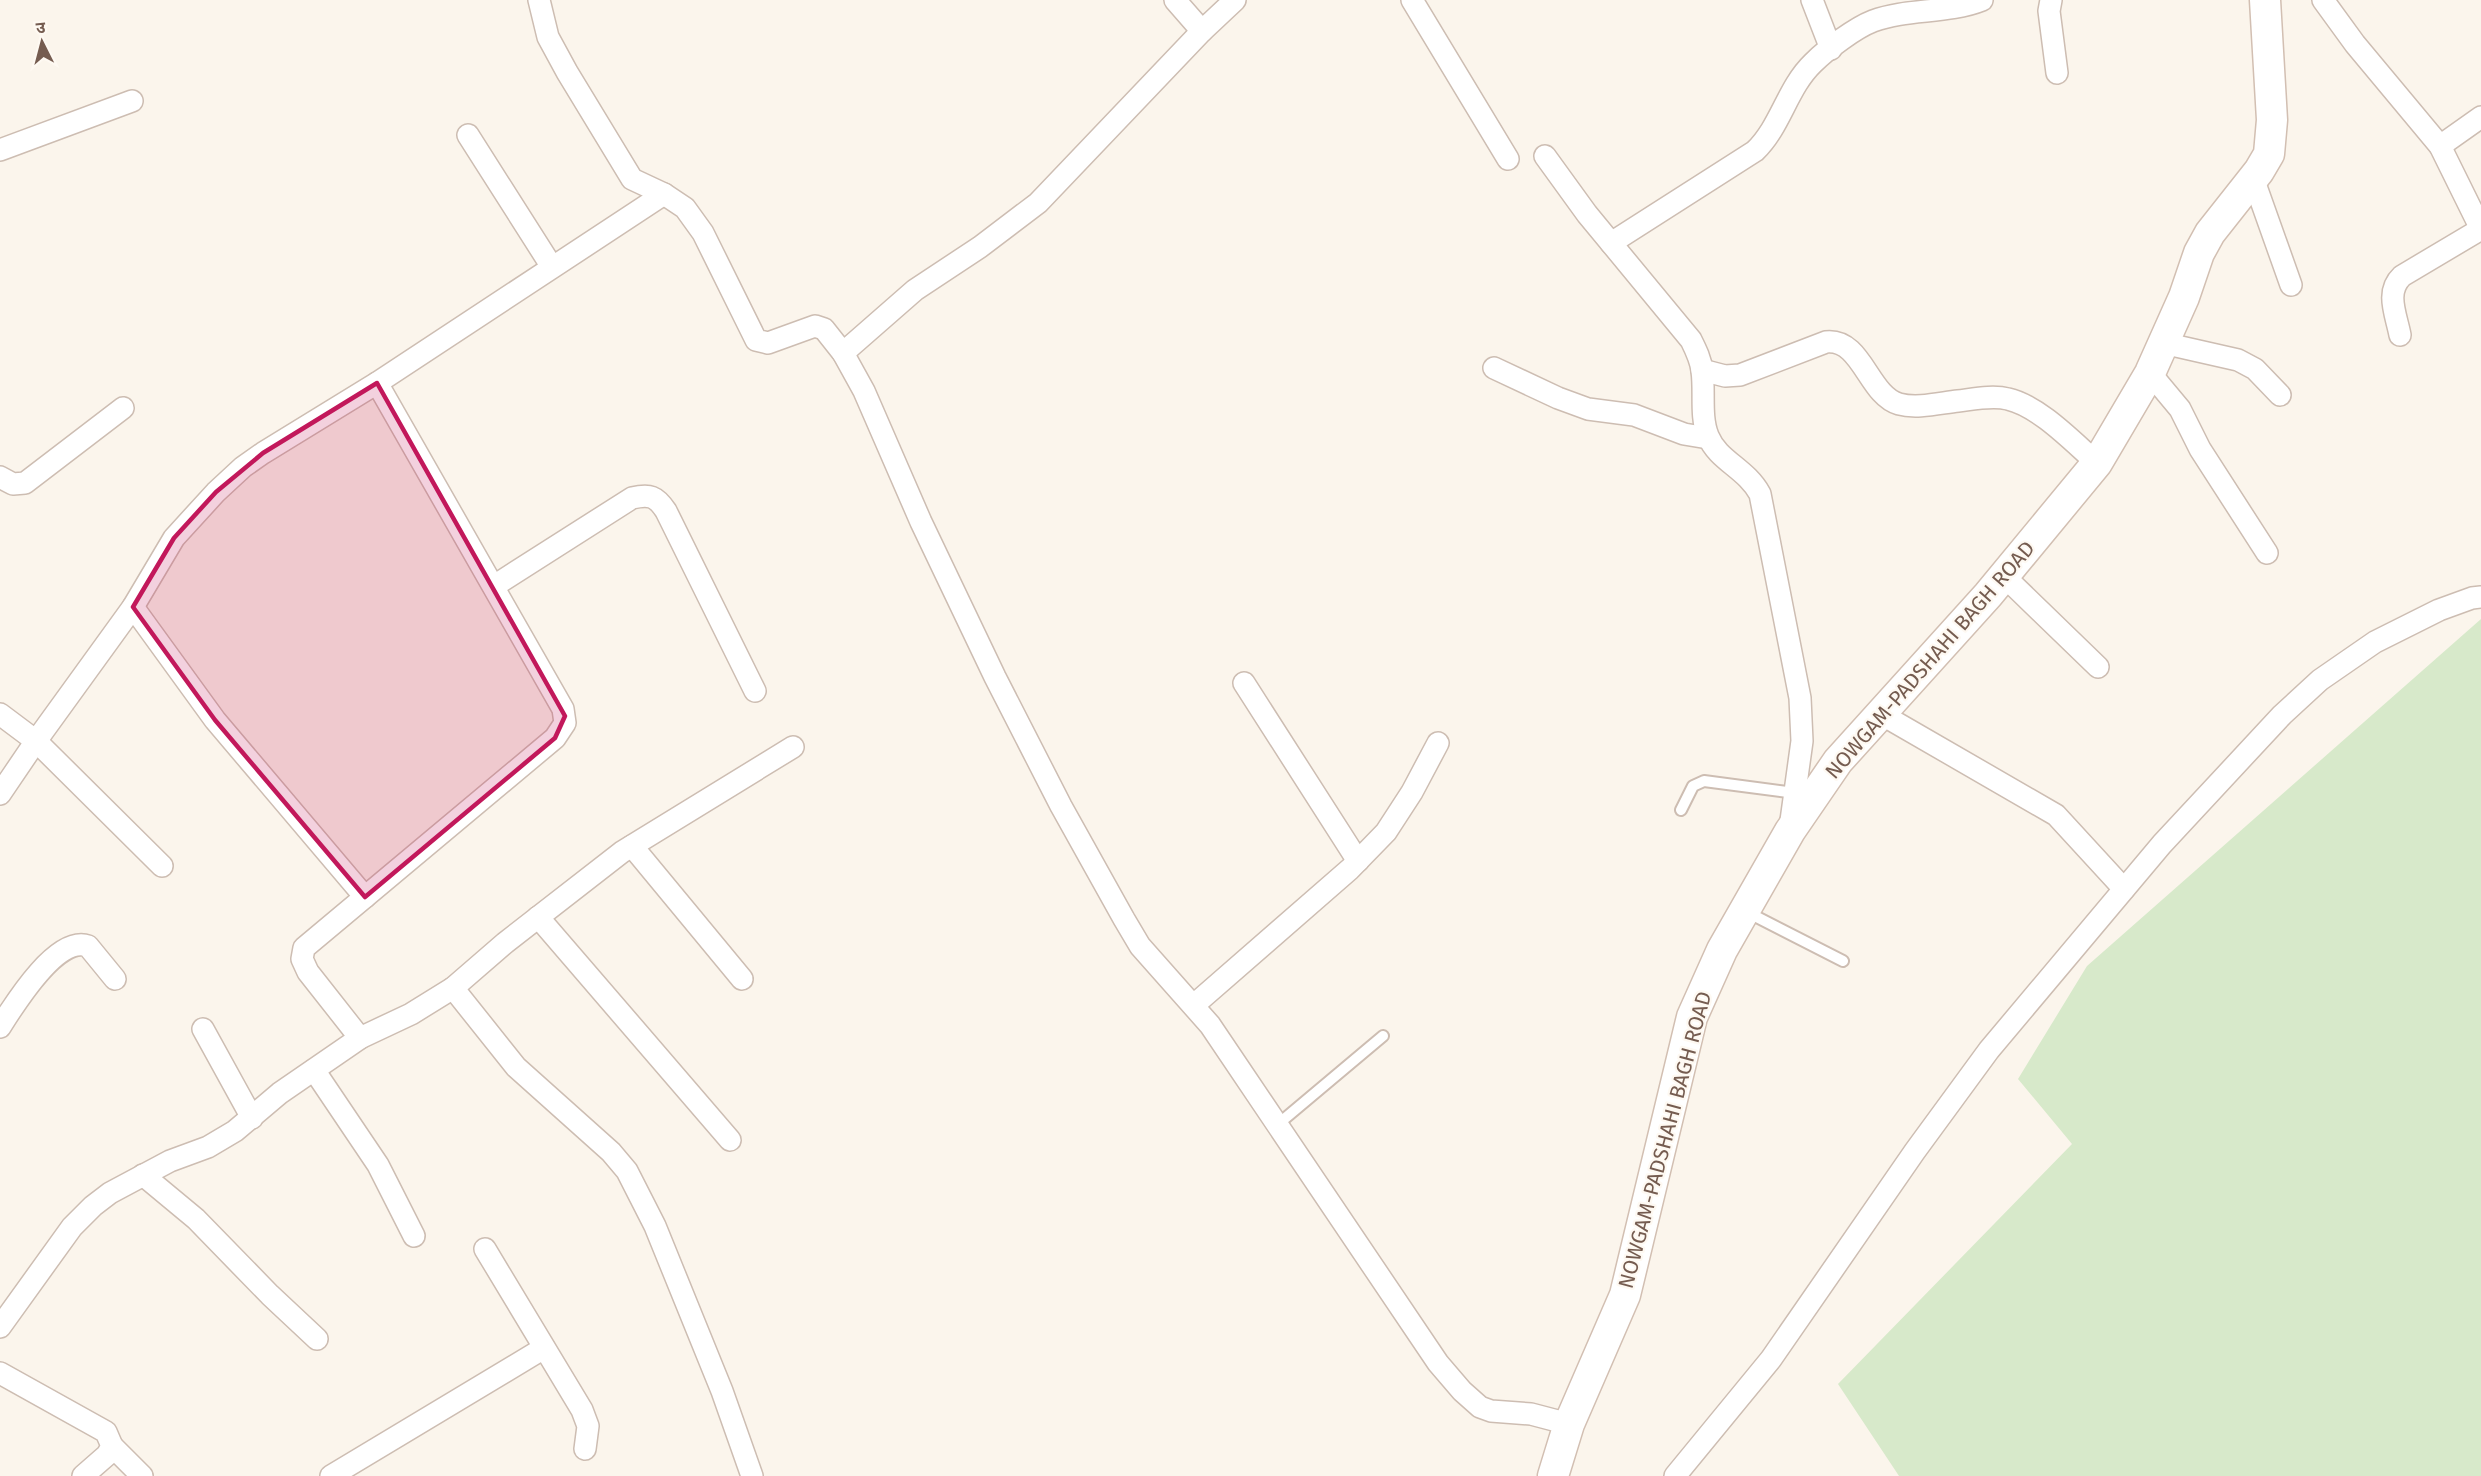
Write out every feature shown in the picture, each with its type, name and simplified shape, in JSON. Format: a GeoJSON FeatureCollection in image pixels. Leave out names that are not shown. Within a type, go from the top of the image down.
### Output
{"type":"FeatureCollection","features":[{"type":"Feature","properties":{"kind":"main road","name":"NOWGAM-PADSHAHI BAGH ROAD"},"geometry":{"type":"LineString","coordinates":[[1553,1476],[1569,1424],[1625,1295],[1692,1017],[1722,950],[1790,831],[1838,760],[2004,576],[2097,463],[2150,373],[2184,297],[2199,253],[2210,233],[2253,178],[2268,154],[2272,120],[2265,0]]}},
{"type":"Feature","properties":{"kind":"street"},"geometry":{"type":"LineString","coordinates":[[539,0],[548,37],[632,179],[664,194],[685,208],[704,233],[756,340],[768,343],[814,326],[824,329],[843,353],[864,391],[921,522],[995,677],[1061,806],[1140,946],[1210,1025],[1438,1363],[1462,1391],[1491,1412],[1531,1414],[1569,1424]]}},
{"type":"Feature","properties":{"kind":"street"},"geometry":{"type":"LineString","coordinates":[[1175,0],[1202,31]]}},
{"type":"Feature","properties":{"kind":"street"},"geometry":{"type":"LineString","coordinates":[[843,353],[915,290],[980,247],[1038,203],[1202,31],[1235,0]]}},
{"type":"Feature","properties":{"kind":"street"},"geometry":{"type":"LineString","coordinates":[[1412,0],[1508,159]]}},
{"type":"Feature","properties":{"kind":"street"},"geometry":{"type":"LineString","coordinates":[[1812,0],[1831,49]]}},
{"type":"Feature","properties":{"kind":"street"},"geometry":{"type":"LineString","coordinates":[[1611,243],[1755,151],[1765,141],[1800,79],[1813,63],[1860,27],[1874,21],[1982,0]]}},
{"type":"Feature","properties":{"kind":"street"},"geometry":{"type":"LineString","coordinates":[[2051,0],[2049,11],[2057,73]]}},
{"type":"Feature","properties":{"kind":"street"},"geometry":{"type":"LineString","coordinates":[[2323,0],[2355,44],[2440,146],[2481,229],[2396,281],[2393,296],[2400,335]]}},
{"type":"Feature","properties":{"kind":"street"},"geometry":{"type":"LineString","coordinates":[[0,150],[132,101]]}},
{"type":"Feature","properties":{"kind":"street"},"geometry":{"type":"LineString","coordinates":[[2440,146],[2481,117]]}},
{"type":"Feature","properties":{"kind":"street"},"geometry":{"type":"LineString","coordinates":[[468,135],[552,267]]}},
{"type":"Feature","properties":{"kind":"street"},"geometry":{"type":"LineString","coordinates":[[1545,156],[1611,243],[1691,340],[1702,370],[1704,424],[1708,438],[1717,451],[1752,480],[1760,494],[1800,698],[1802,741],[1790,831]]}},
{"type":"Feature","properties":{"kind":"street"},"geometry":{"type":"LineString","coordinates":[[2253,178],[2291,285]]}},
{"type":"Feature","properties":{"kind":"street"},"geometry":{"type":"LineString","coordinates":[[0,794],[133,607],[174,538],[216,492],[263,453],[377,383],[664,194]]}},
{"type":"Feature","properties":{"kind":"street"},"geometry":{"type":"LineString","coordinates":[[1702,370],[1725,376],[1740,375],[1834,341],[1846,346],[1892,401],[1911,406],[2008,398],[2033,410],[2097,463]]}},
{"type":"Feature","properties":{"kind":"street"},"geometry":{"type":"LineString","coordinates":[[2163,343],[2248,364],[2280,395]]}},
{"type":"Feature","properties":{"kind":"street"},"geometry":{"type":"LineString","coordinates":[[1494,368],[1558,398],[1588,409],[1634,415],[1684,434],[1708,438]]}},
{"type":"Feature","properties":{"kind":"street"},"geometry":{"type":"LineString","coordinates":[[2150,373],[2180,409],[2200,449],[2267,553]]}},
{"type":"Feature","properties":{"kind":"street"},"geometry":{"type":"LineString","coordinates":[[360,1038],[308,972],[302,959],[307,944],[555,738],[563,730],[565,716],[494,586],[377,383]]}},
{"type":"Feature","properties":{"kind":"street"},"geometry":{"type":"LineString","coordinates":[[0,477],[13,484],[25,483],[123,408]]}},
{"type":"Feature","properties":{"kind":"street"},"geometry":{"type":"LineString","coordinates":[[494,586],[633,498],[651,495],[658,499],[666,511],[755,691]]}},
{"type":"Feature","properties":{"kind":"street"},"geometry":{"type":"LineString","coordinates":[[2004,576],[2098,667]]}},
{"type":"Feature","properties":{"kind":"street"},"geometry":{"type":"LineString","coordinates":[[1675,1476],[1771,1359],[1915,1151],[1989,1050],[2178,826],[2282,715],[2320,680],[2386,637],[2439,610],[2481,597]]}},
{"type":"Feature","properties":{"kind":"street"},"geometry":{"type":"LineString","coordinates":[[133,607],[215,720],[365,897]]}},
{"type":"Feature","properties":{"kind":"street"},"geometry":{"type":"LineString","coordinates":[[1244,683],[1358,861]]}},
{"type":"Feature","properties":{"kind":"street"},"geometry":{"type":"LineString","coordinates":[[0,714],[36,741],[162,867]]}},
{"type":"Feature","properties":{"kind":"street"},"geometry":{"type":"LineString","coordinates":[[1881,714],[2056,816],[2124,890]]}},
{"type":"Feature","properties":{"kind":"street"},"geometry":{"type":"LineString","coordinates":[[1194,1005],[1358,861],[1386,832],[1412,792],[1438,743]]}},
{"type":"Feature","properties":{"kind":"street"},"geometry":{"type":"LineString","coordinates":[[0,1327],[79,1220],[110,1193],[143,1175],[208,1147],[252,1118],[280,1094],[360,1038],[411,1014],[453,988],[538,917],[632,846],[793,747]]}},
{"type":"Feature","properties":{"kind":"street"},"geometry":{"type":"LineString","coordinates":[[632,846],[742,979]]}},
{"type":"Feature","properties":{"kind":"street"},"geometry":{"type":"LineString","coordinates":[[538,917],[730,1140]]}},
{"type":"Feature","properties":{"kind":"street"},"geometry":{"type":"LineString","coordinates":[[0,1027],[27,986],[69,947],[77,944],[88,946],[115,979]]}},
{"type":"Feature","properties":{"kind":"street"},"geometry":{"type":"LineString","coordinates":[[453,988],[516,1067],[611,1152],[627,1172],[655,1226],[722,1391],[752,1476]]}},
{"type":"Feature","properties":{"kind":"street"},"geometry":{"type":"LineString","coordinates":[[203,1029],[252,1118]]}},
{"type":"Feature","properties":{"kind":"street"},"geometry":{"type":"LineString","coordinates":[[314,1070],[378,1165],[414,1236]]}},
{"type":"Feature","properties":{"kind":"street"},"geometry":{"type":"LineString","coordinates":[[143,1175],[196,1219],[270,1295],[317,1339]]}},
{"type":"Feature","properties":{"kind":"street"},"geometry":{"type":"LineString","coordinates":[[485,1249],[587,1420],[589,1433],[585,1449]]}},
{"type":"Feature","properties":{"kind":"street"},"geometry":{"type":"LineString","coordinates":[[331,1476],[544,1348]]}},
{"type":"Feature","properties":{"kind":"street"},"geometry":{"type":"LineString","coordinates":[[0,1373],[106,1432],[112,1446],[142,1476]]}},
{"type":"Feature","properties":{"kind":"street"},"geometry":{"type":"LineString","coordinates":[[83,1476],[107,1455],[112,1446]]}},
{"type":"Feature","properties":{"kind":"lane"},"geometry":{"type":"LineString","coordinates":[[1681,810],[1693,786],[1704,781],[1795,793]]}},
{"type":"Feature","properties":{"kind":"lane"},"geometry":{"type":"LineString","coordinates":[[1744,911],[1844,961]]}},
{"type":"Feature","properties":{"kind":"lane"},"geometry":{"type":"LineString","coordinates":[[1277,1125],[1383,1036]]}},
{"type":"Feature","properties":{"kind":"highlighted area"},"geometry":{"type":"Polygon","coordinates":[[[377,383],[565,716],[555,738],[365,897],[215,720],[133,607],[174,538],[216,492],[263,453],[377,383]]]}},
{"type":"Feature","properties":{"kind":"green space"},"geometry":{"type":"Polygon","coordinates":[[[2481,619],[2481,1476],[1899,1476],[1838,1384],[2072,1144],[2018,1079],[2087,966],[2481,619]]]}}]}
